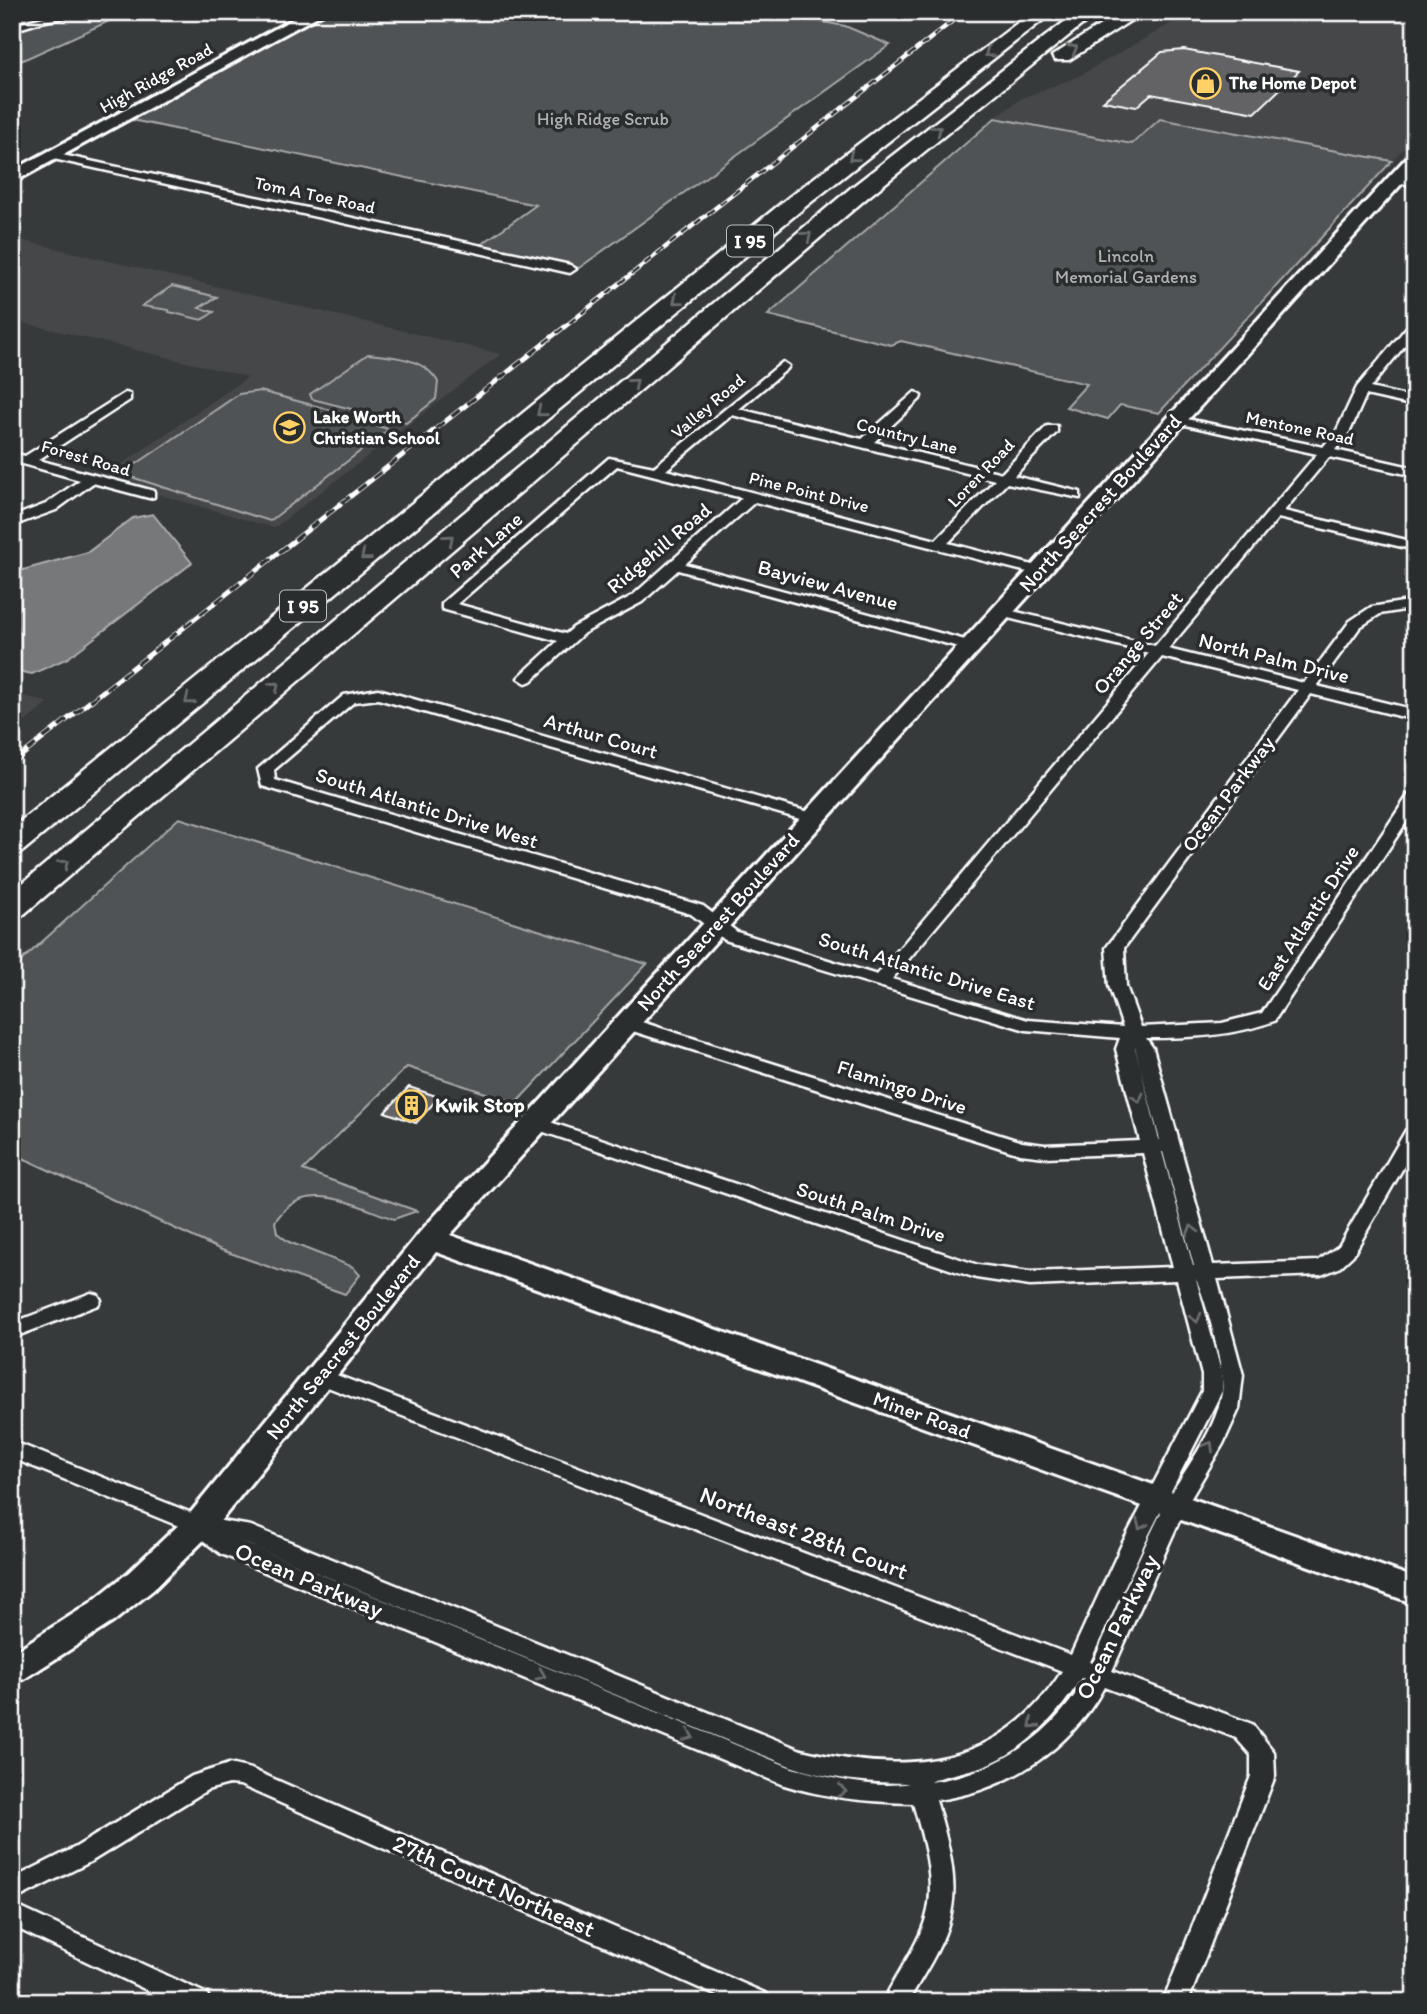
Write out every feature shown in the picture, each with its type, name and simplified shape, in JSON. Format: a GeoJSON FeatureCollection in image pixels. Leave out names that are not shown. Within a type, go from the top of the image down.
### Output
{"type":"FeatureCollection","features":[{"type":"Feature","properties":{"kind":"highway"},"geometry":{"type":"LineString","coordinates":[[907,114],[915,96],[1012,12]]}},
{"type":"Feature","properties":{"kind":"highway","name":"I 95"},"geometry":{"type":"LineString","coordinates":[[12,844],[907,114],[1044,12]]}},
{"type":"Feature","properties":{"kind":"highway","name":"I 95"},"geometry":{"type":"LineString","coordinates":[[12,908],[860,192],[1089,12]]}},
{"type":"Feature","properties":{"kind":"highway"},"geometry":{"type":"LineString","coordinates":[[971,104],[1003,94],[1135,12]]}},
{"type":"Feature","properties":{"kind":"street"},"geometry":{"type":"LineString","coordinates":[[12,28],[39,19],[85,12]]}},
{"type":"Feature","properties":{"kind":"street","name":"High Ridge Road"},"geometry":{"type":"LineString","coordinates":[[12,178],[318,12]]}},
{"type":"Feature","properties":{"kind":"street","name":"Tom A Toe Road"},"geometry":{"type":"LineString","coordinates":[[52,156],[569,269]]}},
{"type":"Feature","properties":{"kind":"street","name":"North Seacrest Boulevard"},"geometry":{"type":"LineString","coordinates":[[12,1670],[101,1613],[141,1581],[199,1525],[430,1239],[1177,419],[1406,181],[1415,159]]}},
{"type":"Feature","properties":{"kind":"street","name":"Orange Street"},"geometry":{"type":"LineString","coordinates":[[881,981],[1326,452],[1343,431],[1362,390],[1410,339],[1415,325]]}},
{"type":"Feature","properties":{"kind":"street","name":"Valley Road"},"geometry":{"type":"LineString","coordinates":[[656,472],[783,366]]}},
{"type":"Feature","properties":{"kind":"street"},"geometry":{"type":"LineString","coordinates":[[1362,390],[1415,402]]}},
{"type":"Feature","properties":{"kind":"street"},"geometry":{"type":"LineString","coordinates":[[865,443],[915,396]]}},
{"type":"Feature","properties":{"kind":"street"},"geometry":{"type":"LineString","coordinates":[[19,459],[125,397]]}},
{"type":"Feature","properties":{"kind":"street","name":"Country Lane"},"geometry":{"type":"LineString","coordinates":[[730,411],[1075,495]]}},
{"type":"Feature","properties":{"kind":"street","name":"Mentone Road"},"geometry":{"type":"LineString","coordinates":[[1177,419],[1415,472]]}},
{"type":"Feature","properties":{"kind":"street","name":"Loren Road"},"geometry":{"type":"LineString","coordinates":[[942,542],[1052,429]]}},
{"type":"Feature","properties":{"kind":"street","name":"Forest Road"},"geometry":{"type":"LineString","coordinates":[[19,459],[149,495]]}},
{"type":"Feature","properties":{"kind":"street","name":"Pine Point Drive"},"geometry":{"type":"LineString","coordinates":[[614,461],[751,498],[1042,568]]}},
{"type":"Feature","properties":{"kind":"street","name":"Park Lane"},"geometry":{"type":"LineString","coordinates":[[568,639],[447,606],[614,461]]}},
{"type":"Feature","properties":{"kind":"street"},"geometry":{"type":"LineString","coordinates":[[12,522],[51,507],[90,479]]}},
{"type":"Feature","properties":{"kind":"street","name":"Ridgehill Road"},"geometry":{"type":"LineString","coordinates":[[526,678],[568,639],[638,598],[751,498]]}},
{"type":"Feature","properties":{"kind":"street"},"geometry":{"type":"LineString","coordinates":[[1274,513],[1415,546]]}},
{"type":"Feature","properties":{"kind":"street","name":"Bayview Avenue"},"geometry":{"type":"LineString","coordinates":[[674,565],[971,646]]}},
{"type":"Feature","properties":{"kind":"street","name":"Ocean Parkway"},"geometry":{"type":"LineString","coordinates":[[12,1449],[199,1525],[229,1548],[504,1650],[789,1777],[853,1792],[986,1780],[1017,1765],[1063,1727],[1098,1674],[1164,1502],[1212,1391],[1212,1375],[1194,1274],[1161,1147],[1125,1049],[1131,1032],[1114,967],[1115,948],[1307,688],[1363,617],[1376,610],[1415,604]]}},
{"type":"Feature","properties":{"kind":"street","name":"North Palm Drive"},"geometry":{"type":"LineString","coordinates":[[1002,612],[1415,715]]}},
{"type":"Feature","properties":{"kind":"street","name":"Arthur Court"},"geometry":{"type":"LineString","coordinates":[[378,694],[813,818]]}},
{"type":"Feature","properties":{"kind":"street","name":"South Atlantic Drive West"},"geometry":{"type":"LineString","coordinates":[[378,694],[349,698],[266,769],[268,783],[697,911],[717,924]]}},
{"type":"Feature","properties":{"kind":"street","name":"East Atlantic Drive"},"geometry":{"type":"LineString","coordinates":[[1131,1032],[1239,1028],[1268,1017],[1415,797]]}},
{"type":"Feature","properties":{"kind":"street","name":"South Atlantic Drive East"},"geometry":{"type":"LineString","coordinates":[[717,924],[731,936],[1041,1029],[1072,1033],[1131,1032]]}},
{"type":"Feature","properties":{"kind":"street","name":"Flamingo Drive"},"geometry":{"type":"LineString","coordinates":[[626,1023],[1020,1148],[1045,1151],[1161,1147]]}},
{"type":"Feature","properties":{"kind":"street","name":"South Palm Drive"},"geometry":{"type":"LineString","coordinates":[[535,1123],[993,1275],[1030,1279],[1309,1270],[1332,1263],[1346,1250],[1415,1130]]}},
{"type":"Feature","properties":{"kind":"street","name":"Miner Road"},"geometry":{"type":"LineString","coordinates":[[430,1239],[1415,1591]]}},
{"type":"Feature","properties":{"kind":"street"},"geometry":{"type":"LineString","coordinates":[[12,1331],[91,1300]]}},
{"type":"Feature","properties":{"kind":"street","name":"Northeast 28th Court"},"geometry":{"type":"LineString","coordinates":[[320,1376],[1244,1731],[1262,1752],[1263,1776],[1175,2002]]}},
{"type":"Feature","properties":{"kind":"street","name":"Ocean Parkway"},"geometry":{"type":"LineString","coordinates":[[920,1784],[1001,1748],[1043,1715],[1076,1666],[1164,1502]]}},
{"type":"Feature","properties":{"kind":"street","name":"27th Court Northeast"},"geometry":{"type":"LineString","coordinates":[[12,1891],[84,1854],[200,1783],[229,1774],[243,1776],[758,2002]]}},
{"type":"Feature","properties":{"kind":"street"},"geometry":{"type":"LineString","coordinates":[[895,2002],[940,1911],[942,1894],[920,1784]]}},
{"type":"Feature","properties":{"kind":"street"},"geometry":{"type":"LineString","coordinates":[[12,1914],[198,2002]]}},
{"type":"Feature","properties":{"kind":"shaded area"},"geometry":{"type":"Polygon","coordinates":[[[1191,12],[1415,12],[1415,136],[1392,161],[1160,119],[1132,144],[995,118],[1022,98],[1077,77],[1191,12]]]}},
{"type":"Feature","properties":{"kind":"shaded area","name":"Lake Worth Christian School"},"geometry":{"type":"Polygon","coordinates":[[[12,238],[501,354],[274,528],[102,478],[248,377],[12,320],[12,238]]]}},
{"type":"Feature","properties":{"kind":"shaded area"},"geometry":{"type":"Polygon","coordinates":[[[153,514],[192,563],[68,658],[32,674],[12,670],[12,573],[88,552],[133,518],[153,514]]]}},
{"type":"Feature","properties":{"kind":"shaded area"},"geometry":{"type":"Polygon","coordinates":[[[12,692],[49,703],[12,732],[12,692]]]}},
{"type":"Feature","properties":{"kind":"green space"},"geometry":{"type":"Polygon","coordinates":[[[12,12],[95,12],[116,18],[12,65],[12,12]]]}},
{"type":"Feature","properties":{"kind":"green space","name":"High Ridge Scrub"},"geometry":{"type":"Polygon","coordinates":[[[328,12],[767,12],[845,26],[890,45],[579,268],[479,246],[536,205],[132,120],[328,12]]]}},
{"type":"Feature","properties":{"kind":"green space","name":"Lincoln Memorial Gardens"},"geometry":{"type":"Polygon","coordinates":[[[995,118],[1132,144],[1160,119],[1392,161],[1159,413],[1120,405],[1108,419],[1066,407],[1087,384],[901,341],[891,345],[768,315],[995,118]]]}},
{"type":"Feature","properties":{"kind":"green space"},"geometry":{"type":"Polygon","coordinates":[[[172,286],[217,297],[199,308],[214,312],[202,320],[169,310],[142,306],[172,286]]]}},
{"type":"Feature","properties":{"kind":"green space"},"geometry":{"type":"Polygon","coordinates":[[[368,354],[407,360],[425,368],[438,382],[436,399],[406,423],[312,399],[310,394],[368,354]]]}},
{"type":"Feature","properties":{"kind":"green space"},"geometry":{"type":"Polygon","coordinates":[[[260,391],[389,429],[270,521],[125,475],[126,471],[239,394],[260,391]]]}},
{"type":"Feature","properties":{"kind":"green space"},"geometry":{"type":"Polygon","coordinates":[[[179,818],[647,964],[516,1103],[407,1067],[303,1170],[417,1211],[394,1219],[347,1202],[315,1197],[300,1200],[287,1208],[275,1222],[277,1233],[289,1242],[353,1267],[360,1275],[345,1294],[219,1249],[12,1153],[12,969],[179,818]]]}},
{"type":"Feature","properties":{"kind":"building","name":"The Home Depot"},"geometry":{"type":"Polygon","coordinates":[[[1184,50],[1299,71],[1255,113],[1151,94],[1136,107],[1103,101],[1162,52],[1184,50]]]}},
{"type":"Feature","properties":{"kind":"building","name":"Kwik Stop"},"geometry":{"type":"Polygon","coordinates":[[[409,1087],[439,1097],[416,1123],[385,1112],[409,1087]]]}},
{"type":"Feature","properties":{"kind":"railway"},"geometry":{"type":"LineString","coordinates":[[544,343],[964,12]]}},
{"type":"Feature","properties":{"kind":"railway"},"geometry":{"type":"LineString","coordinates":[[12,763],[546,342]]}},
{"type":"Feature","properties":{"kind":"place","name":"The Home Depot"},"geometry":{"type":"Point","coordinates":[1206,83]}},
{"type":"Feature","properties":{"kind":"place","name":"Lake Worth Christian School"},"geometry":{"type":"Point","coordinates":[290,427]}},
{"type":"Feature","properties":{"kind":"place","name":"Kwik Stop"},"geometry":{"type":"Point","coordinates":[412,1105]}}]}
